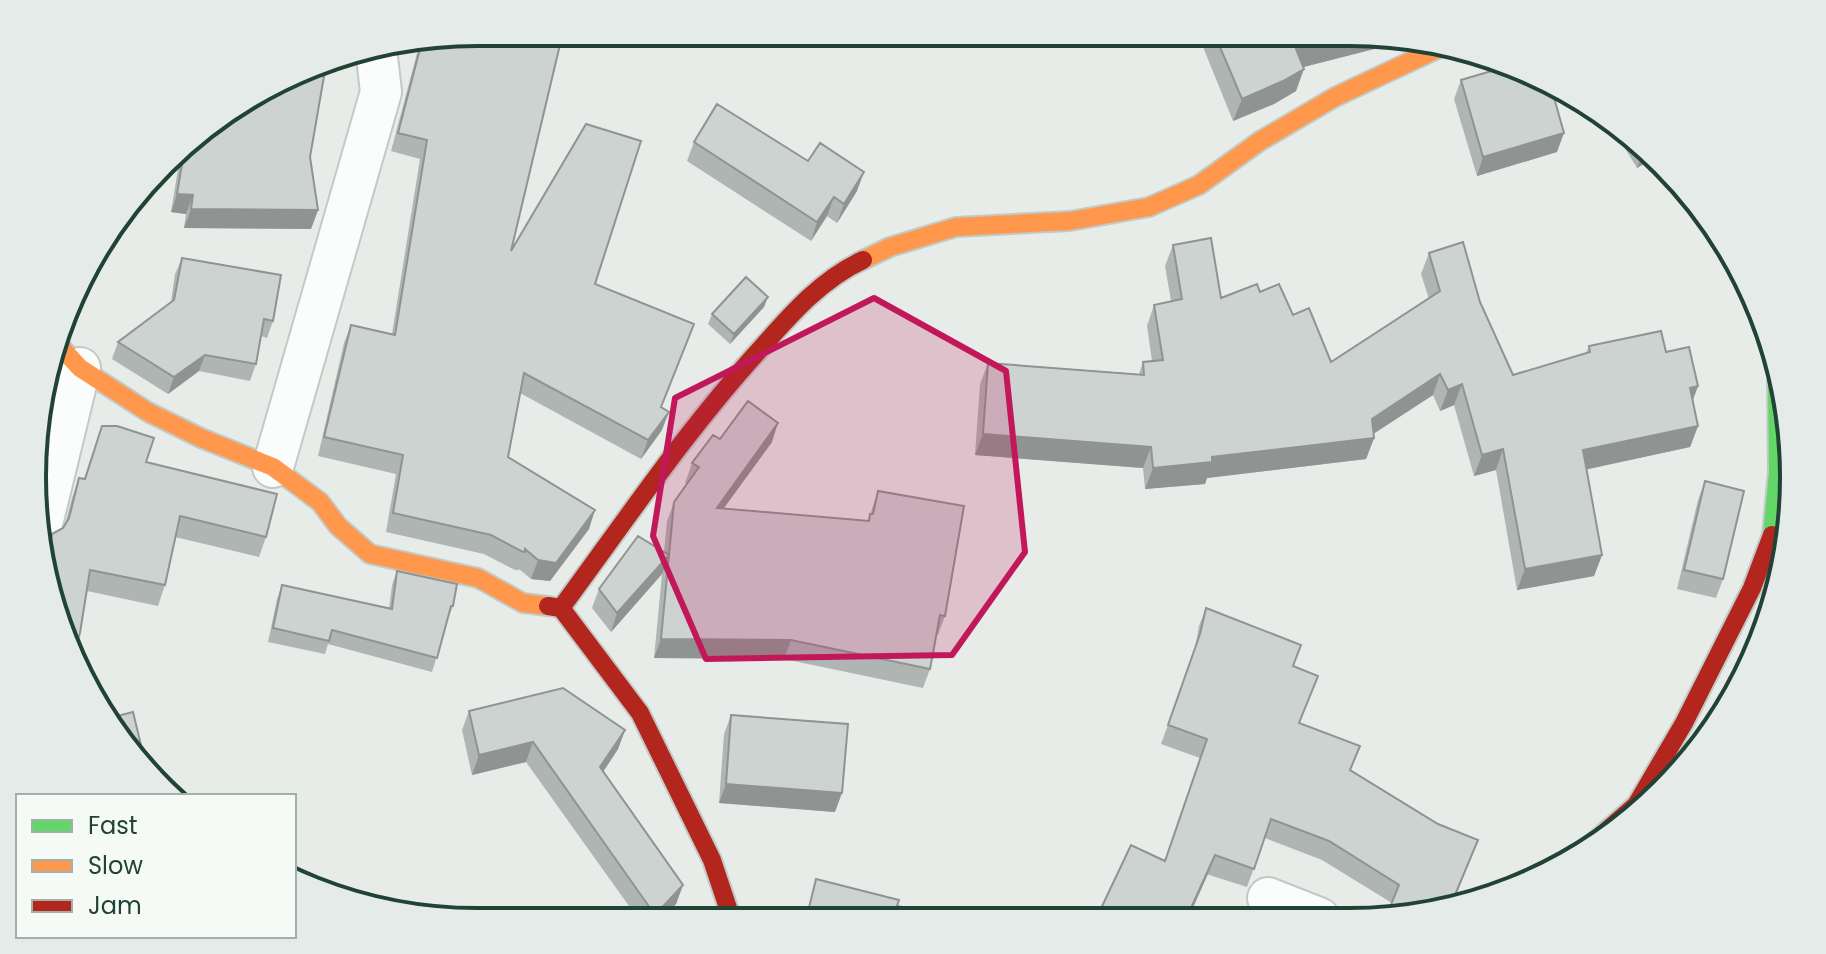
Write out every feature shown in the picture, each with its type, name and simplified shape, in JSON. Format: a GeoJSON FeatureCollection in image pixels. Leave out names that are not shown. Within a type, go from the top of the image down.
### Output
{"type":"FeatureCollection","features":[{"type":"Feature","properties":{"kind":"street"},"geometry":{"type":"LineString","coordinates":[[561,608],[722,391],[804,300],[850,266],[890,247],[956,227],[1070,221],[1149,207],[1199,185],[1260,141],[1335,97],[1428,53]]}},
{"type":"Feature","properties":{"kind":"street"},"geometry":{"type":"LineString","coordinates":[[273,467],[381,92],[377,58]]}},
{"type":"Feature","properties":{"kind":"street"},"geometry":{"type":"LineString","coordinates":[[46,491],[68,355],[148,412],[201,438],[273,467],[320,502],[338,526],[370,554],[478,578],[523,603],[561,608],[640,713],[712,860],[728,908]]}},
{"type":"Feature","properties":{"kind":"street"},"geometry":{"type":"LineString","coordinates":[[1644,791],[1684,723],[1752,588],[1773,532],[1778,436]]}},
{"type":"Feature","properties":{"kind":"street"},"geometry":{"type":"LineString","coordinates":[[1268,898],[1294,908]]}},
{"type":"Feature","properties":{"kind":"highlighted area"},"geometry":{"type":"Polygon","coordinates":[[[874,298],[1006,371],[1025,552],[952,655],[706,659],[653,536],[675,398],[874,298]]]}},
{"type":"Feature","properties":{"kind":"building"},"geometry":{"type":"Polygon","coordinates":[[[477,46],[560,46],[511,251],[586,124],[641,141],[595,284],[694,324],[661,407],[669,412],[648,440],[524,373],[508,457],[595,510],[556,563],[538,560],[525,549],[525,552],[521,551],[491,535],[393,513],[403,455],[324,437],[351,325],[395,335],[427,140],[398,133],[420,50],[477,46]]]}},
{"type":"Feature","properties":{"kind":"building"},"geometry":{"type":"Polygon","coordinates":[[[1220,46],[1308,46],[1296,49],[1304,69],[1242,99],[1220,46]]]}},
{"type":"Feature","properties":{"kind":"building"},"geometry":{"type":"Polygon","coordinates":[[[1492,71],[1540,90],[1554,98],[1564,133],[1483,157],[1461,80],[1492,71]]]}},
{"type":"Feature","properties":{"kind":"building"},"geometry":{"type":"Polygon","coordinates":[[[324,74],[310,157],[318,210],[191,209],[193,195],[177,194],[182,163],[215,135],[286,90],[324,74]]]}},
{"type":"Feature","properties":{"kind":"building"},"geometry":{"type":"Polygon","coordinates":[[[717,104],[808,161],[820,143],[864,172],[844,204],[834,197],[817,222],[694,142],[717,104]]]}},
{"type":"Feature","properties":{"kind":"building"},"geometry":{"type":"Polygon","coordinates":[[[1211,238],[1221,298],[1257,284],[1260,292],[1279,284],[1293,315],[1309,308],[1331,362],[1440,291],[1429,253],[1463,242],[1480,302],[1513,375],[1590,352],[1589,346],[1661,331],[1666,352],[1689,347],[1698,386],[1690,388],[1698,426],[1583,450],[1602,555],[1525,569],[1503,449],[1482,455],[1462,384],[1448,390],[1440,374],[1372,419],[1374,438],[1212,457],[1212,462],[1153,468],[1151,447],[983,434],[988,363],[1144,375],[1143,362],[1163,360],[1154,305],[1182,299],[1173,245],[1211,238]]]}},
{"type":"Feature","properties":{"kind":"building"},"geometry":{"type":"Polygon","coordinates":[[[182,258],[281,275],[273,321],[264,319],[256,364],[205,355],[174,377],[118,342],[174,300],[182,258]]]}},
{"type":"Feature","properties":{"kind":"building"},"geometry":{"type":"Polygon","coordinates":[[[746,277],[768,297],[734,334],[712,314],[746,277]]]}},
{"type":"Feature","properties":{"kind":"building"},"geometry":{"type":"Polygon","coordinates":[[[748,401],[778,423],[717,508],[869,521],[878,491],[964,506],[945,616],[940,615],[930,669],[791,640],[661,639],[674,502],[699,467],[692,463],[713,435],[720,439],[748,401]]]}},
{"type":"Feature","properties":{"kind":"building"},"geometry":{"type":"Polygon","coordinates":[[[102,426],[117,426],[154,438],[146,462],[277,494],[266,537],[180,516],[165,585],[90,570],[78,639],[61,589],[51,540],[52,534],[63,528],[69,518],[79,478],[85,479],[102,426]]]}},
{"type":"Feature","properties":{"kind":"building"},"geometry":{"type":"Polygon","coordinates":[[[1705,481],[1744,491],[1723,579],[1684,570],[1705,481]]]}},
{"type":"Feature","properties":{"kind":"building"},"geometry":{"type":"Polygon","coordinates":[[[638,536],[669,555],[617,613],[599,589],[638,536]]]}},
{"type":"Feature","properties":{"kind":"building"},"geometry":{"type":"Polygon","coordinates":[[[397,571],[457,584],[437,658],[332,630],[329,641],[273,628],[282,585],[392,609],[397,571]]]}},
{"type":"Feature","properties":{"kind":"building"},"geometry":{"type":"Polygon","coordinates":[[[1206,608],[1301,645],[1293,666],[1318,676],[1299,723],[1360,746],[1350,770],[1438,824],[1478,840],[1455,894],[1391,906],[1399,885],[1329,841],[1271,819],[1254,869],[1215,855],[1191,908],[1101,908],[1131,845],[1165,861],[1207,739],[1168,725],[1206,608]]]}},
{"type":"Feature","properties":{"kind":"building"},"geometry":{"type":"Polygon","coordinates":[[[563,688],[625,730],[600,767],[683,885],[662,908],[650,908],[533,742],[479,755],[469,711],[563,688]]]}},
{"type":"Feature","properties":{"kind":"building"},"geometry":{"type":"Polygon","coordinates":[[[133,712],[141,747],[135,739],[119,716],[133,712]]]}},
{"type":"Feature","properties":{"kind":"building"},"geometry":{"type":"Polygon","coordinates":[[[731,715],[848,724],[842,793],[726,784],[731,715]]]}},
{"type":"Feature","properties":{"kind":"building"},"geometry":{"type":"Polygon","coordinates":[[[816,879],[899,900],[897,906],[907,908],[809,908],[816,879]]]}},
{"type":"Feature","properties":{"kind":"traffic: fast"},"geometry":{"type":"LineString","coordinates":[[1772,535],[1778,472],[1778,436]]}},
{"type":"Feature","properties":{"kind":"traffic: slow"},"geometry":{"type":"LineString","coordinates":[[863,260],[890,247],[956,227],[1070,221],[1149,207],[1199,185],[1260,141],[1335,97],[1428,53]]}},
{"type":"Feature","properties":{"kind":"traffic: slow"},"geometry":{"type":"LineString","coordinates":[[65,352],[80,368],[148,412],[201,438],[273,467],[320,502],[338,526],[370,554],[478,578],[523,603],[548,606]]}},
{"type":"Feature","properties":{"kind":"traffic: jam"},"geometry":{"type":"LineString","coordinates":[[561,608],[658,475],[735,378],[808,298],[834,277],[863,260]]}},
{"type":"Feature","properties":{"kind":"traffic: jam"},"geometry":{"type":"LineString","coordinates":[[1644,791],[1684,723],[1752,588],[1772,535]]}},
{"type":"Feature","properties":{"kind":"traffic: jam"},"geometry":{"type":"LineString","coordinates":[[548,606],[561,608],[640,713],[712,860],[728,908]]}}]}
